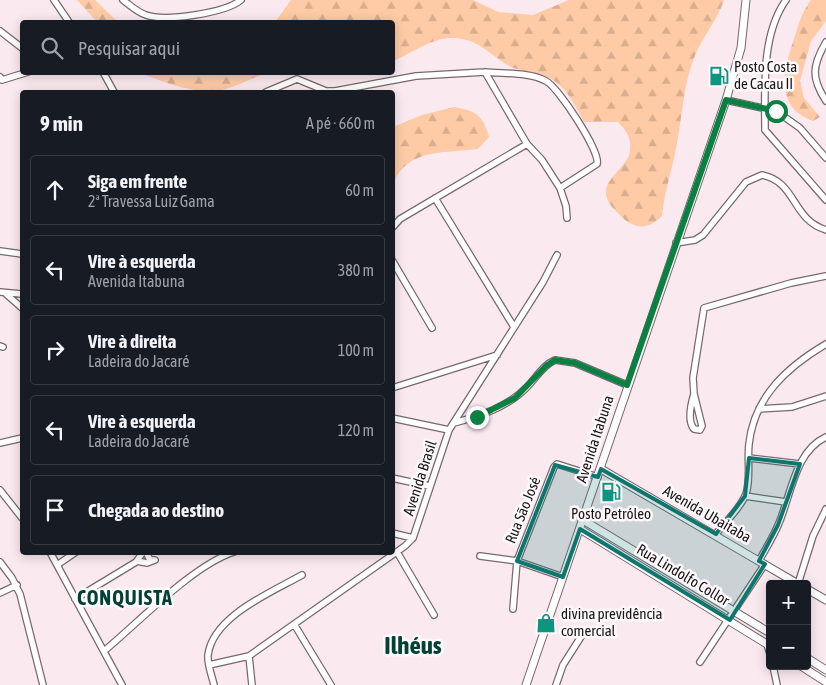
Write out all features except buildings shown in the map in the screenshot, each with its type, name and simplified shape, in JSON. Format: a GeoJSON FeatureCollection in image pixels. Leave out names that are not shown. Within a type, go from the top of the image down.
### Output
{"type":"FeatureCollection","features":[{"type":"Feature","properties":{"kind":"main road","name":"Avenida Itabuna"},"geometry":{"type":"LineString","coordinates":[[526,685],[726,100],[741,48],[746,0]]}},
{"type":"Feature","properties":{"kind":"main road","name":"Avenida Ubaitaba"},"geometry":{"type":"LineString","coordinates":[[600,473],[716,534],[791,580]]}},
{"type":"Feature","properties":{"kind":"main road","name":"Rua Lindolfo Collor"},"geometry":{"type":"LineString","coordinates":[[583,520],[736,611],[766,631]]}},
{"type":"Feature","properties":{"kind":"main road","name":"Rua Lindolfo Collor"},"geometry":{"type":"LineString","coordinates":[[580,529],[766,644]]}},
{"type":"Feature","properties":{"kind":"main road"},"geometry":{"type":"LineString","coordinates":[[811,591],[826,600]]}},
{"type":"Feature","properties":{"kind":"main road"},"geometry":{"type":"LineString","coordinates":[[811,661],[826,670]]}},
{"type":"Feature","properties":{"kind":"main road"},"geometry":{"type":"LineString","coordinates":[[807,670],[826,682]]}},
{"type":"Feature","properties":{"kind":"street"},"geometry":{"type":"LineString","coordinates":[[54,0],[68,20]]}},
{"type":"Feature","properties":{"kind":"street"},"geometry":{"type":"LineString","coordinates":[[123,0],[146,15],[157,17],[209,11],[226,7],[241,0]]}},
{"type":"Feature","properties":{"kind":"street"},"geometry":{"type":"LineString","coordinates":[[786,0],[777,16],[771,36],[765,107],[766,133],[826,200]]}},
{"type":"Feature","properties":{"kind":"street"},"geometry":{"type":"LineString","coordinates":[[0,31],[20,46]]}},
{"type":"Feature","properties":{"kind":"street"},"geometry":{"type":"LineString","coordinates":[[826,42],[815,66],[814,77],[826,101]]}},
{"type":"Feature","properties":{"kind":"street"},"geometry":{"type":"LineString","coordinates":[[485,72],[527,144],[537,154],[560,188],[566,206],[567,218]]}},
{"type":"Feature","properties":{"kind":"street"},"geometry":{"type":"LineString","coordinates":[[340,90],[416,76],[485,72],[534,76],[551,84],[587,136],[598,160],[595,166],[560,188]]}},
{"type":"Feature","properties":{"kind":"street"},"geometry":{"type":"LineString","coordinates":[[0,77],[2,80],[20,74]]}},
{"type":"Feature","properties":{"kind":"street"},"geometry":{"type":"LineString","coordinates":[[105,75],[113,90]]}},
{"type":"Feature","properties":{"kind":"street"},"geometry":{"type":"LineString","coordinates":[[270,90],[297,79],[322,90]]}},
{"type":"Feature","properties":{"kind":"street"},"geometry":{"type":"LineString","coordinates":[[726,100],[765,107],[776,111],[800,128],[826,158]]}},
{"type":"Feature","properties":{"kind":"street"},"geometry":{"type":"LineString","coordinates":[[395,224],[435,198],[527,144]]}},
{"type":"Feature","properties":{"kind":"street"},"geometry":{"type":"LineString","coordinates":[[676,243],[695,240],[703,235],[746,182],[762,175],[778,181],[789,192],[807,220],[826,230]]}},
{"type":"Feature","properties":{"kind":"street"},"geometry":{"type":"LineString","coordinates":[[435,198],[514,328]]}},
{"type":"Feature","properties":{"kind":"street"},"geometry":{"type":"LineString","coordinates":[[0,251],[20,254]]}},
{"type":"Feature","properties":{"kind":"street","name":"Avenida Brasil"},"geometry":{"type":"LineString","coordinates":[[397,552],[412,538],[449,430],[497,356],[557,255]]}},
{"type":"Feature","properties":{"kind":"street"},"geometry":{"type":"LineString","coordinates":[[395,265],[432,328]]}},
{"type":"Feature","properties":{"kind":"street"},"geometry":{"type":"LineString","coordinates":[[694,394],[691,406],[691,424],[694,429],[700,430],[702,426],[694,394],[693,378],[704,308],[799,281],[826,276]]}},
{"type":"Feature","properties":{"kind":"street"},"geometry":{"type":"LineString","coordinates":[[3,293],[20,294]]}},
{"type":"Feature","properties":{"kind":"street"},"geometry":{"type":"LineString","coordinates":[[3,293],[20,306]]}},
{"type":"Feature","properties":{"kind":"street"},"geometry":{"type":"LineString","coordinates":[[716,534],[745,496],[748,482],[751,434],[767,392],[782,377],[826,344]]}},
{"type":"Feature","properties":{"kind":"street"},"geometry":{"type":"LineString","coordinates":[[395,387],[497,356]]}},
{"type":"Feature","properties":{"kind":"street"},"geometry":{"type":"LineString","coordinates":[[454,423],[477,417],[515,398],[546,366],[555,360],[575,363],[627,385]]}},
{"type":"Feature","properties":{"kind":"street"},"geometry":{"type":"LineString","coordinates":[[759,409],[792,407],[826,396]]}},
{"type":"Feature","properties":{"kind":"street"},"geometry":{"type":"LineString","coordinates":[[395,419],[449,430]]}},
{"type":"Feature","properties":{"kind":"street"},"geometry":{"type":"LineString","coordinates":[[700,662],[736,611],[762,563],[800,464],[817,443],[826,437]]}},
{"type":"Feature","properties":{"kind":"street"},"geometry":{"type":"LineString","coordinates":[[1,442],[20,438]]}},
{"type":"Feature","properties":{"kind":"street"},"geometry":{"type":"LineString","coordinates":[[749,458],[800,464]]}},
{"type":"Feature","properties":{"kind":"street","name":"Rua São José"},"geometry":{"type":"LineString","coordinates":[[513,609],[516,561],[555,465],[600,473]]}},
{"type":"Feature","properties":{"kind":"street"},"geometry":{"type":"LineString","coordinates":[[395,479],[430,486]]}},
{"type":"Feature","properties":{"kind":"street"},"geometry":{"type":"LineString","coordinates":[[0,490],[20,515]]}},
{"type":"Feature","properties":{"kind":"street"},"geometry":{"type":"LineString","coordinates":[[745,496],[786,502]]}},
{"type":"Feature","properties":{"kind":"street"},"geometry":{"type":"LineString","coordinates":[[799,580],[813,536],[826,509]]}},
{"type":"Feature","properties":{"kind":"street"},"geometry":{"type":"LineString","coordinates":[[395,534],[412,538]]}},
{"type":"Feature","properties":{"kind":"street"},"geometry":{"type":"LineString","coordinates":[[397,552],[434,615]]}},
{"type":"Feature","properties":{"kind":"street"},"geometry":{"type":"LineString","coordinates":[[52,555],[122,685]]}},
{"type":"Feature","properties":{"kind":"street"},"geometry":{"type":"LineString","coordinates":[[58,565],[72,555]]}},
{"type":"Feature","properties":{"kind":"street"},"geometry":{"type":"LineString","coordinates":[[75,599],[137,561],[141,555]]}},
{"type":"Feature","properties":{"kind":"street"},"geometry":{"type":"LineString","coordinates":[[137,561],[147,563],[155,560],[150,560],[148,555]]}},
{"type":"Feature","properties":{"kind":"street"},"geometry":{"type":"LineString","coordinates":[[104,652],[193,576],[213,561],[227,555]]}},
{"type":"Feature","properties":{"kind":"street","name":"Avenida Brasil"},"geometry":{"type":"LineString","coordinates":[[249,656],[393,555]]}},
{"type":"Feature","properties":{"kind":"street"},"geometry":{"type":"LineString","coordinates":[[480,556],[516,561],[563,577]]}},
{"type":"Feature","properties":{"kind":"street"},"geometry":{"type":"LineString","coordinates":[[0,562],[17,584],[43,685]]}},
{"type":"Feature","properties":{"kind":"street"},"geometry":{"type":"LineString","coordinates":[[214,685],[208,656],[211,644],[229,619],[302,575]]}},
{"type":"Feature","properties":{"kind":"street"},"geometry":{"type":"LineString","coordinates":[[0,593],[17,584]]}},
{"type":"Feature","properties":{"kind":"street"},"geometry":{"type":"LineString","coordinates":[[294,624],[331,685]]}},
{"type":"Feature","properties":{"kind":"street"},"geometry":{"type":"LineString","coordinates":[[556,685],[563,665],[584,632]]}},
{"type":"Feature","properties":{"kind":"street"},"geometry":{"type":"LineString","coordinates":[[209,665],[249,656],[252,685]]}},
{"type":"Feature","properties":{"kind":"street"},"geometry":{"type":"LineString","coordinates":[[774,670],[777,685]]}},
{"type":"Feature","properties":{"kind":"highlighted area"},"geometry":{"type":"Polygon","coordinates":[[[749,458],[800,464],[778,525],[759,561],[765,564],[730,620],[580,529],[563,577],[517,561],[555,465],[598,477],[601,469],[716,534],[745,496],[749,458]]]}},
{"type":"Feature","properties":{"kind":"green space"},"geometry":{"type":"Polygon","coordinates":[[[77,0],[95,0],[116,20],[95,20],[77,0]]]}},
{"type":"Feature","properties":{"kind":"green space"},"geometry":{"type":"Polygon","coordinates":[[[291,0],[473,0],[498,12],[533,15],[569,0],[724,0],[697,50],[690,69],[662,216],[645,226],[632,224],[620,216],[608,201],[606,193],[612,178],[628,157],[630,141],[627,134],[618,122],[584,122],[568,94],[550,78],[509,66],[477,44],[462,39],[445,38],[437,40],[395,60],[395,20],[276,20],[291,0]]]}},
{"type":"Feature","properties":{"kind":"green space"},"geometry":{"type":"Polygon","coordinates":[[[811,0],[826,0],[826,21],[811,41],[800,81],[804,98],[820,117],[813,121],[801,115],[792,107],[787,98],[785,88],[789,54],[800,20],[811,0]]]}},
{"type":"Feature","properties":{"kind":"green space"},"geometry":{"type":"Polygon","coordinates":[[[145,75],[261,75],[221,90],[196,90],[145,75]]]}},
{"type":"Feature","properties":{"kind":"green space"},"geometry":{"type":"Polygon","coordinates":[[[454,107],[468,110],[478,115],[489,137],[478,149],[440,152],[417,159],[407,165],[395,182],[395,126],[422,115],[454,107]]]}},
{"type":"Feature","properties":{"kind":"place","name":"Posto Costa de Cacau II"},"geometry":{"type":"Point","coordinates":[719,76]}},
{"type":"Feature","properties":{"kind":"place","name":"Posto Petróleo"},"geometry":{"type":"Point","coordinates":[611,492]}},
{"type":"Feature","properties":{"kind":"place","name":"divina previdência comercial"},"geometry":{"type":"Point","coordinates":[546,623]}},
{"type":"Feature","properties":{"kind":"district","name":"CONQUISTA"},"geometry":{"type":"Point","coordinates":[125,598]}},
{"type":"Feature","properties":{"kind":"district","name":"Ilhéus"},"geometry":{"type":"Point","coordinates":[413,645]}},
{"type":"Feature","properties":{"kind":"route"},"geometry":{"type":"LineString","coordinates":[[477,417],[515,398],[528,387],[546,366],[555,360],[560,359],[575,363],[627,385],[726,100],[765,107],[776,111]]}}]}
